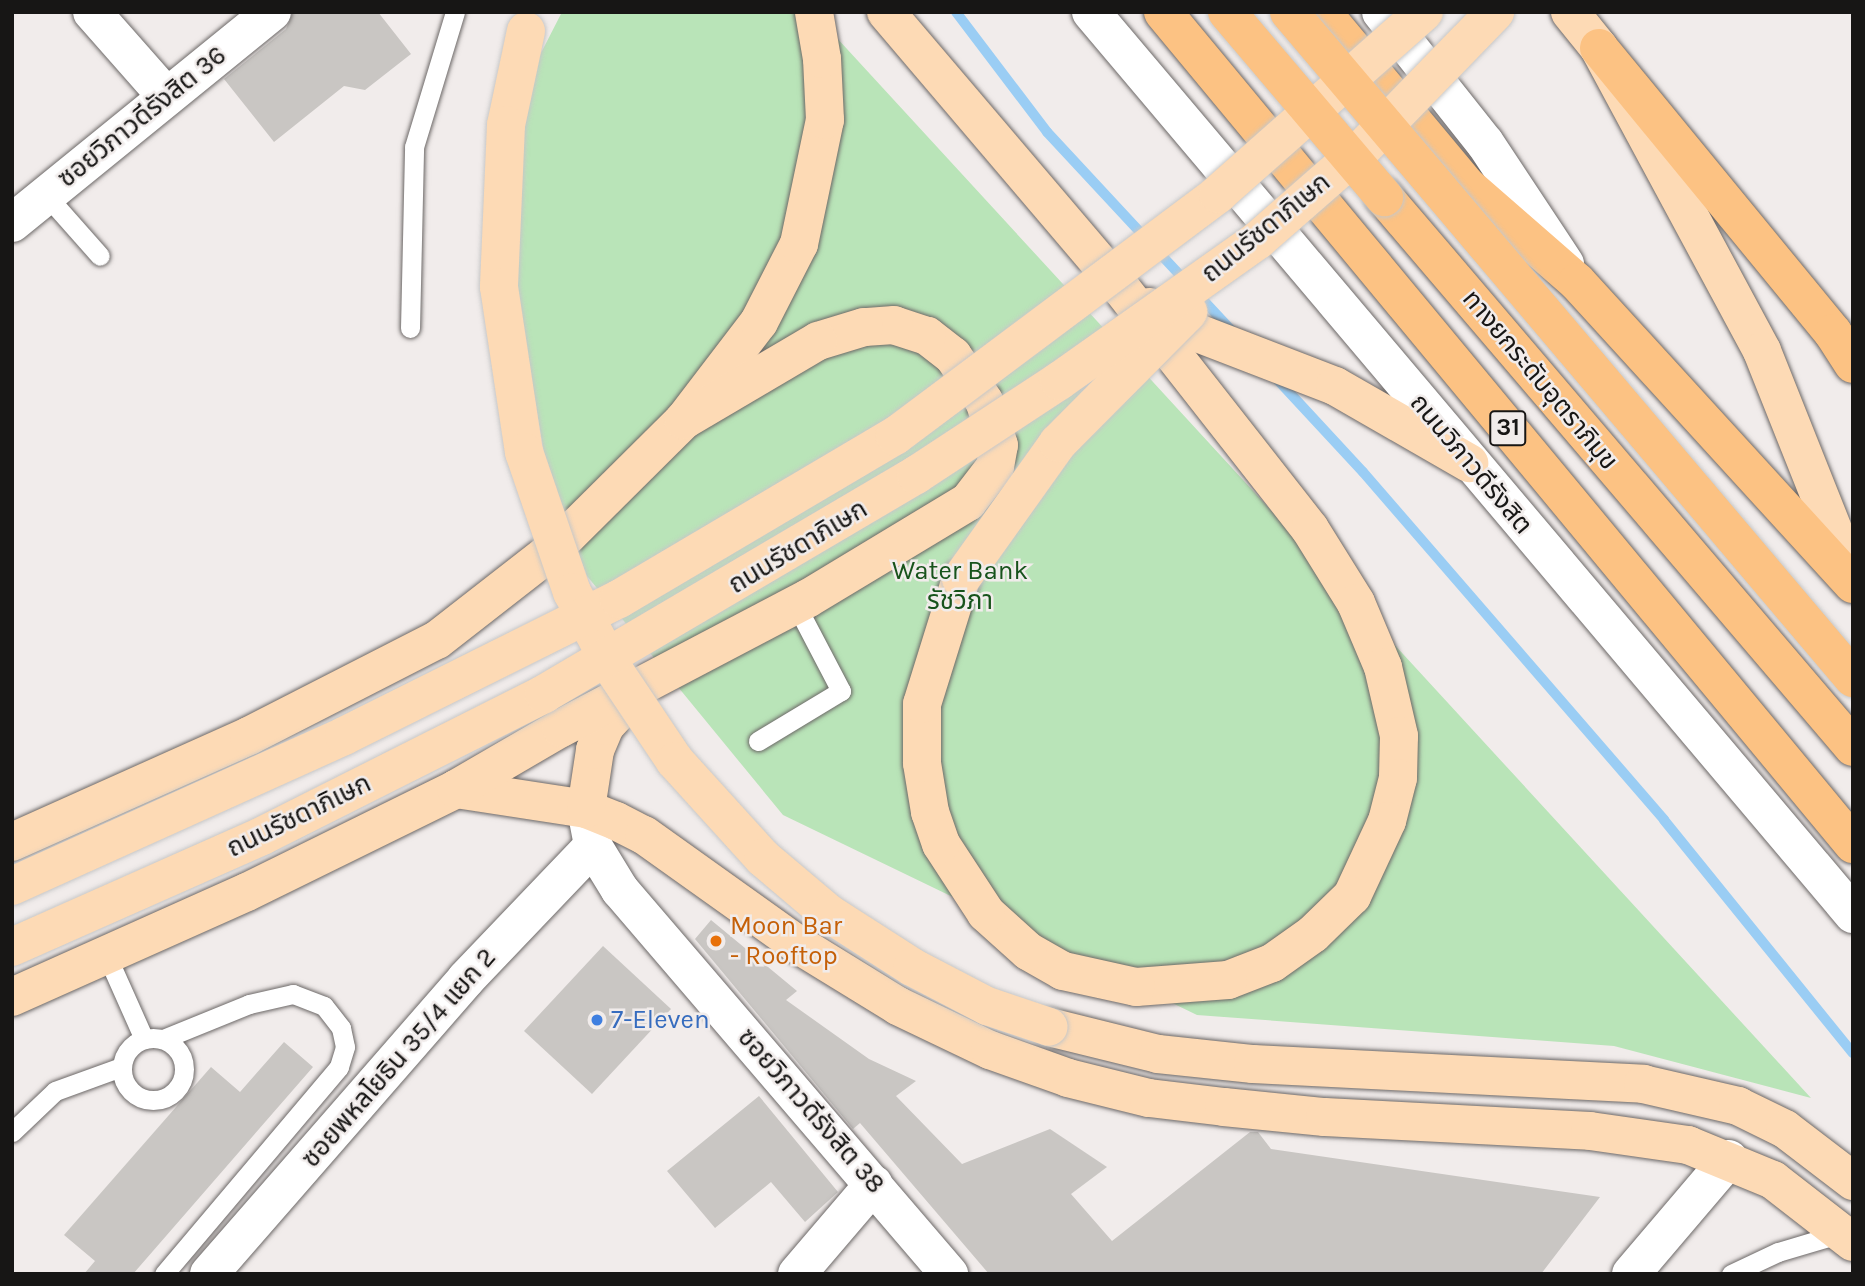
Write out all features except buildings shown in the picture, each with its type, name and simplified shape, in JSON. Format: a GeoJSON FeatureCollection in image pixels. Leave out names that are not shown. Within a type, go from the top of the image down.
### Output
{"type":"FeatureCollection","features":[{"type":"Feature","properties":{"kind":"highway","name":"ถนนวิภาวดีรังสิต"},"geometry":{"type":"LineString","coordinates":[[1163,12],[1853,844]]}},
{"type":"Feature","properties":{"kind":"highway","name":"ทางยกระดับอุตราภิมุข"},"geometry":{"type":"LineString","coordinates":[[1227,12],[1853,747]]}},
{"type":"Feature","properties":{"kind":"highway","name":"ทางยกระดับอุตราภิมุข"},"geometry":{"type":"LineString","coordinates":[[1289,12],[1853,678]]}},
{"type":"Feature","properties":{"kind":"highway"},"geometry":{"type":"LineString","coordinates":[[1322,12],[1467,186],[1577,282],[1853,582]]}},
{"type":"Feature","properties":{"kind":"highway"},"geometry":{"type":"LineString","coordinates":[[1599,48],[1833,333],[1853,365]]}},
{"type":"Feature","properties":{"kind":"main road"},"geometry":{"type":"LineString","coordinates":[[532,12],[506,125],[499,288],[524,452],[572,592],[612,667],[675,761],[763,858],[828,913],[901,961],[987,1006],[1049,1027],[1158,1054],[1253,1064],[1643,1084],[1738,1106],[1785,1129],[1853,1181]]}},
{"type":"Feature","properties":{"kind":"main road"},"geometry":{"type":"LineString","coordinates":[[12,842],[248,737],[438,640],[555,548],[684,420],[759,322],[799,244],[825,120],[822,59],[814,12]]}},
{"type":"Feature","properties":{"kind":"main road"},"geometry":{"type":"LineString","coordinates":[[886,12],[1121,288],[1310,529],[1356,603],[1394,702],[1398,778],[1370,865],[1352,896],[1313,934],[1272,963],[1228,980],[1136,987],[1063,971],[1028,951],[986,913],[941,844],[922,762],[922,704],[961,579],[1058,443],[1258,240]]}},
{"type":"Feature","properties":{"kind":"main road","name":"ถนนรัชดาภิเษก"},"geometry":{"type":"LineString","coordinates":[[12,886],[344,736],[619,599],[895,436],[1218,194],[1423,12]]}},
{"type":"Feature","properties":{"kind":"main road","name":"ถนนรัชดาภิเษก"},"geometry":{"type":"LineString","coordinates":[[12,947],[274,830],[643,639],[916,475],[1059,381],[1258,240],[1362,149],[1496,12]]}},
{"type":"Feature","properties":{"kind":"main road"},"geometry":{"type":"LineString","coordinates":[[1570,12],[1599,48],[1762,351],[1853,582]]}},
{"type":"Feature","properties":{"kind":"main road"},"geometry":{"type":"LineString","coordinates":[[1121,288],[1154,311],[1222,342],[1277,361],[1335,386],[1469,463]]}},
{"type":"Feature","properties":{"kind":"main road"},"geometry":{"type":"LineString","coordinates":[[12,997],[107,956],[456,789],[645,684],[796,605],[968,502],[995,467],[999,445],[984,401],[953,356],[927,336],[894,325],[863,327],[818,341],[684,420]]}},
{"type":"Feature","properties":{"kind":"main road"},"geometry":{"type":"LineString","coordinates":[[586,809],[595,750],[605,726],[645,684]]}},
{"type":"Feature","properties":{"kind":"main road"},"geometry":{"type":"LineString","coordinates":[[456,789],[586,809],[644,835],[794,942],[898,1006],[990,1050],[1068,1078],[1149,1098],[1312,1116],[1590,1131],[1688,1145],[1729,1159],[1773,1180],[1848,1238]]}},
{"type":"Feature","properties":{"kind":"street"},"geometry":{"type":"LineString","coordinates":[[92,12],[167,97]]}},
{"type":"Feature","properties":{"kind":"street","name":"ซอยวิภาวดีรังสิต 36"},"geometry":{"type":"LineString","coordinates":[[12,223],[272,12]]}},
{"type":"Feature","properties":{"kind":"street","name":"ถนนวิภาวดีรังสิต"},"geometry":{"type":"LineString","coordinates":[[1091,12],[1469,463],[1853,914]]}},
{"type":"Feature","properties":{"kind":"street"},"geometry":{"type":"LineString","coordinates":[[1381,12],[1485,142],[1577,282]]}},
{"type":"Feature","properties":{"kind":"street","name":"ซอยวิภาวดีรังสิต 38"},"geometry":{"type":"LineString","coordinates":[[586,809],[593,846],[620,890],[949,1274]]}},
{"type":"Feature","properties":{"kind":"street","name":"ซอยพหลโยธิน 35/4 แยก 2"},"geometry":{"type":"LineString","coordinates":[[209,1274],[466,979],[593,846]]}},
{"type":"Feature","properties":{"kind":"street"},"geometry":{"type":"LineString","coordinates":[[1635,1272],[1729,1159]]}},
{"type":"Feature","properties":{"kind":"street"},"geometry":{"type":"LineString","coordinates":[[797,1274],[874,1185]]}},
{"type":"Feature","properties":{"kind":"lane"},"geometry":{"type":"LineString","coordinates":[[410,328],[414,147],[455,12]]}},
{"type":"Feature","properties":{"kind":"lane"},"geometry":{"type":"LineString","coordinates":[[46,195],[100,256]]}},
{"type":"Feature","properties":{"kind":"lane"},"geometry":{"type":"LineString","coordinates":[[758,741],[841,691],[796,605]]}},
{"type":"Feature","properties":{"kind":"lane"},"geometry":{"type":"LineString","coordinates":[[107,956],[144,1039]]}},
{"type":"Feature","properties":{"kind":"lane"},"geometry":{"type":"LineString","coordinates":[[163,1040],[178,1051],[184,1068],[182,1081],[170,1095],[152,1100],[134,1095],[123,1080],[121,1067],[128,1050],[144,1039],[163,1040],[249,1004],[293,994],[324,1006],[341,1028],[345,1047],[340,1067],[164,1274]]}},
{"type":"Feature","properties":{"kind":"lane"},"geometry":{"type":"LineString","coordinates":[[12,1132],[55,1091],[121,1067]]}},
{"type":"Feature","properties":{"kind":"lane"},"geometry":{"type":"LineString","coordinates":[[1731,1274],[1778,1252],[1848,1238]]}},
{"type":"Feature","properties":{"kind":"green space","name":"Water Bank รัชวิภา"},"geometry":{"type":"Polygon","coordinates":[[[562,12],[813,12],[1811,1098],[1614,1046],[1197,1015],[783,815],[587,576],[548,475],[507,243],[524,86],[562,12]]]}},
{"type":"Feature","properties":{"kind":"waterway"},"geometry":{"type":"LineString","coordinates":[[956,12],[1047,132],[1233,332]]}},
{"type":"Feature","properties":{"kind":"waterway"},"geometry":{"type":"LineString","coordinates":[[1275,377],[1363,472],[1664,820],[1853,1053]]}},
{"type":"Feature","properties":{"kind":"place","name":"Moon Bar - Rooftop"},"geometry":{"type":"Point","coordinates":[716,941]}},
{"type":"Feature","properties":{"kind":"place","name":"7-Eleven"},"geometry":{"type":"Point","coordinates":[597,1020]}}]}
